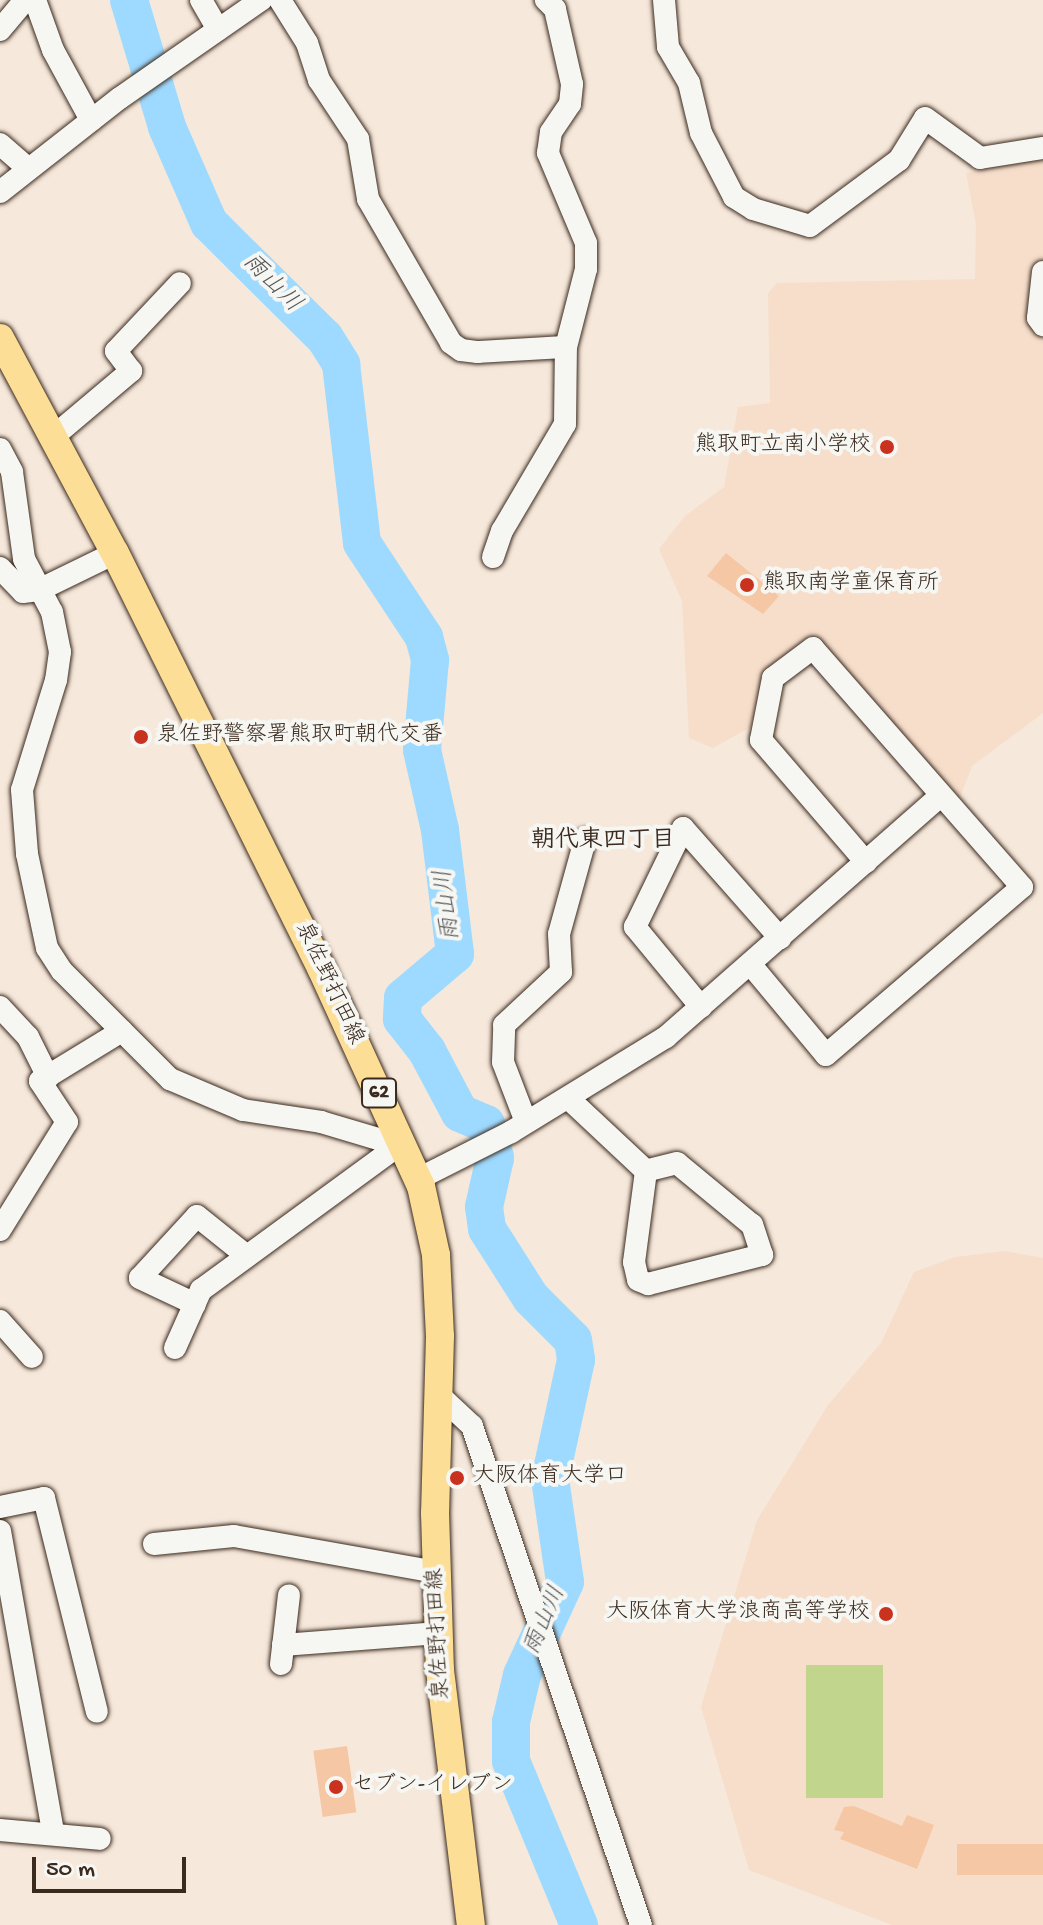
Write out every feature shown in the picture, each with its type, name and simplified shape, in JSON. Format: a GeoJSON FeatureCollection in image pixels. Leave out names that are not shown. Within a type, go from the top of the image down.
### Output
{"type":"FeatureCollection","features":[{"type":"Feature","properties":{"kind":"main road","name":"泉佐野打田線"},"geometry":{"type":"LineString","coordinates":[[0,338],[115,553],[418,1179],[436,1255],[439,1633],[449,1769],[471,1925]]}},
{"type":"Feature","properties":{"kind":"street"},"geometry":{"type":"LineString","coordinates":[[0,30],[25,0]]}},
{"type":"Feature","properties":{"kind":"street"},"geometry":{"type":"LineString","coordinates":[[35,0],[53,50],[91,120]]}},
{"type":"Feature","properties":{"kind":"street"},"geometry":{"type":"LineString","coordinates":[[201,0],[218,29]]}},
{"type":"Feature","properties":{"kind":"street"},"geometry":{"type":"LineString","coordinates":[[0,192],[120,98],[261,0]]}},
{"type":"Feature","properties":{"kind":"street"},"geometry":{"type":"LineString","coordinates":[[280,0],[307,43],[319,80],[358,139],[368,199],[451,343],[461,350],[478,352],[566,347]]}},
{"type":"Feature","properties":{"kind":"street"},"geometry":{"type":"LineString","coordinates":[[493,557],[502,531],[565,424],[566,347],[586,269],[586,243],[548,153],[551,132],[570,104],[572,84],[555,9],[546,0]]}},
{"type":"Feature","properties":{"kind":"street"},"geometry":{"type":"LineString","coordinates":[[664,0],[668,47],[689,83],[692,111],[734,197],[753,209],[810,226],[899,160],[925,118],[980,158],[1043,148]]}},
{"type":"Feature","properties":{"kind":"street"},"geometry":{"type":"LineString","coordinates":[[0,144],[29,169]]}},
{"type":"Feature","properties":{"kind":"street"},"geometry":{"type":"LineString","coordinates":[[1043,272],[1038,318],[1043,325]]}},
{"type":"Feature","properties":{"kind":"street"},"geometry":{"type":"LineString","coordinates":[[54,436],[131,371],[116,351],[180,283]]}},
{"type":"Feature","properties":{"kind":"street"},"geometry":{"type":"LineString","coordinates":[[0,449],[12,472],[24,559],[52,612],[60,652],[56,680],[22,790],[27,854],[47,948],[170,1079],[207,1099],[321,1122],[401,1147]]}},
{"type":"Feature","properties":{"kind":"street"},"geometry":{"type":"LineString","coordinates":[[0,568],[23,592],[39,590],[115,553]]}},
{"type":"Feature","properties":{"kind":"street"},"geometry":{"type":"LineString","coordinates":[[751,965],[826,1055],[1022,887],[813,648],[773,678],[761,740],[866,862]]}},
{"type":"Feature","properties":{"kind":"street"},"geometry":{"type":"LineString","coordinates":[[418,1179],[518,1127],[666,1037],[940,796]]}},
{"type":"Feature","properties":{"kind":"street"},"geometry":{"type":"LineString","coordinates":[[701,1007],[635,927],[683,828],[780,938]]}},
{"type":"Feature","properties":{"kind":"street"},"geometry":{"type":"LineString","coordinates":[[518,1127],[503,1062],[504,1025],[561,972],[559,934],[585,840]]}},
{"type":"Feature","properties":{"kind":"street"},"geometry":{"type":"LineString","coordinates":[[0,1007],[28,1037],[48,1077]]}},
{"type":"Feature","properties":{"kind":"street"},"geometry":{"type":"LineString","coordinates":[[0,1230],[67,1122],[40,1081],[122,1031]]}},
{"type":"Feature","properties":{"kind":"street"},"geometry":{"type":"LineString","coordinates":[[568,1098],[646,1171]]}},
{"type":"Feature","properties":{"kind":"street"},"geometry":{"type":"LineString","coordinates":[[175,1348],[201,1290],[401,1147]]}},
{"type":"Feature","properties":{"kind":"street"},"geometry":{"type":"LineString","coordinates":[[677,1163],[752,1225],[762,1255],[648,1284],[638,1280],[634,1262],[646,1171],[677,1163]]}},
{"type":"Feature","properties":{"kind":"street"},"geometry":{"type":"LineString","coordinates":[[195,1304],[140,1278],[197,1216],[247,1256]]}},
{"type":"Feature","properties":{"kind":"street"},"geometry":{"type":"LineString","coordinates":[[0,1321],[32,1357]]}},
{"type":"Feature","properties":{"kind":"street"},"geometry":{"type":"LineString","coordinates":[[439,1395],[472,1426],[641,1925]]}},
{"type":"Feature","properties":{"kind":"street"},"geometry":{"type":"LineString","coordinates":[[0,1507],[44,1498],[97,1712]]}},
{"type":"Feature","properties":{"kind":"street"},"geometry":{"type":"LineString","coordinates":[[0,1531],[4,1587],[53,1833]]}},
{"type":"Feature","properties":{"kind":"street"},"geometry":{"type":"LineString","coordinates":[[154,1544],[234,1536],[437,1572]]}},
{"type":"Feature","properties":{"kind":"street"},"geometry":{"type":"LineString","coordinates":[[289,1595],[282,1654],[439,1633]]}},
{"type":"Feature","properties":{"kind":"street"},"geometry":{"type":"LineString","coordinates":[[0,1830],[100,1839]]}},
{"type":"Feature","properties":{"kind":"shaded area","name":"熊取町立南小学校"},"geometry":{"type":"Polygon","coordinates":[[[1043,158],[1043,265],[1031,272],[1030,297],[1031,324],[1043,337],[1043,713],[972,766],[959,800],[815,634],[765,671],[751,727],[713,748],[689,738],[682,601],[659,549],[685,516],[724,487],[738,407],[770,403],[768,293],[777,283],[975,279],[976,224],[966,173],[1043,158]]]}},
{"type":"Feature","properties":{"kind":"shaded area","name":"大阪体育大学浪商高等学校"},"geometry":{"type":"Polygon","coordinates":[[[1005,1251],[1043,1258],[1043,1925],[892,1925],[749,1870],[701,1707],[757,1520],[828,1405],[881,1343],[914,1272],[955,1257],[1005,1251]]]}},
{"type":"Feature","properties":{"kind":"green space"},"geometry":{"type":"Polygon","coordinates":[[[806,1665],[883,1665],[883,1798],[806,1798],[806,1665]]]}},
{"type":"Feature","properties":{"kind":"building","name":"熊取南学童保育所"},"geometry":{"type":"Polygon","coordinates":[[[726,553],[779,596],[763,614],[707,576],[726,553]]]}},
{"type":"Feature","properties":{"kind":"building"},"geometry":{"type":"Polygon","coordinates":[[[347,1746],[356,1812],[323,1817],[313,1751],[347,1746]]]}},
{"type":"Feature","properties":{"kind":"building"},"geometry":{"type":"Polygon","coordinates":[[[854,1806],[902,1826],[907,1815],[934,1825],[917,1869],[840,1839],[844,1832],[834,1830],[844,1807],[854,1806]]]}},
{"type":"Feature","properties":{"kind":"building"},"geometry":{"type":"Polygon","coordinates":[[[957,1844],[1043,1844],[1043,1875],[957,1875],[957,1844]]]}},
{"type":"Feature","properties":{"kind":"waterway","name":"雨山川"},"geometry":{"type":"LineString","coordinates":[[129,0],[167,127],[209,223],[325,338],[341,364],[362,543],[424,637],[430,660],[422,750],[440,830],[455,954],[403,998],[402,1019],[427,1051],[460,1113],[486,1124],[495,1158],[484,1207],[487,1229],[531,1298],[573,1340],[576,1360],[550,1479],[565,1582],[522,1675],[511,1722],[511,1761],[579,1925]]}},
{"type":"Feature","properties":{"kind":"place","name":"熊取町立南小学校"},"geometry":{"type":"Point","coordinates":[887,447]}},
{"type":"Feature","properties":{"kind":"place","name":"熊取南学童保育所"},"geometry":{"type":"Point","coordinates":[747,585]}},
{"type":"Feature","properties":{"kind":"place","name":"泉佐野警察署熊取町朝代交番"},"geometry":{"type":"Point","coordinates":[141,737]}},
{"type":"Feature","properties":{"kind":"place","name":"大阪体育大学口"},"geometry":{"type":"Point","coordinates":[457,1478]}},
{"type":"Feature","properties":{"kind":"place","name":"大阪体育大学浪商高等学校"},"geometry":{"type":"Point","coordinates":[886,1614]}},
{"type":"Feature","properties":{"kind":"place","name":"セブン-イレブン"},"geometry":{"type":"Point","coordinates":[336,1787]}},
{"type":"Feature","properties":{"kind":"district","name":"朝代東四丁目"},"geometry":{"type":"Point","coordinates":[603,842]}}]}
